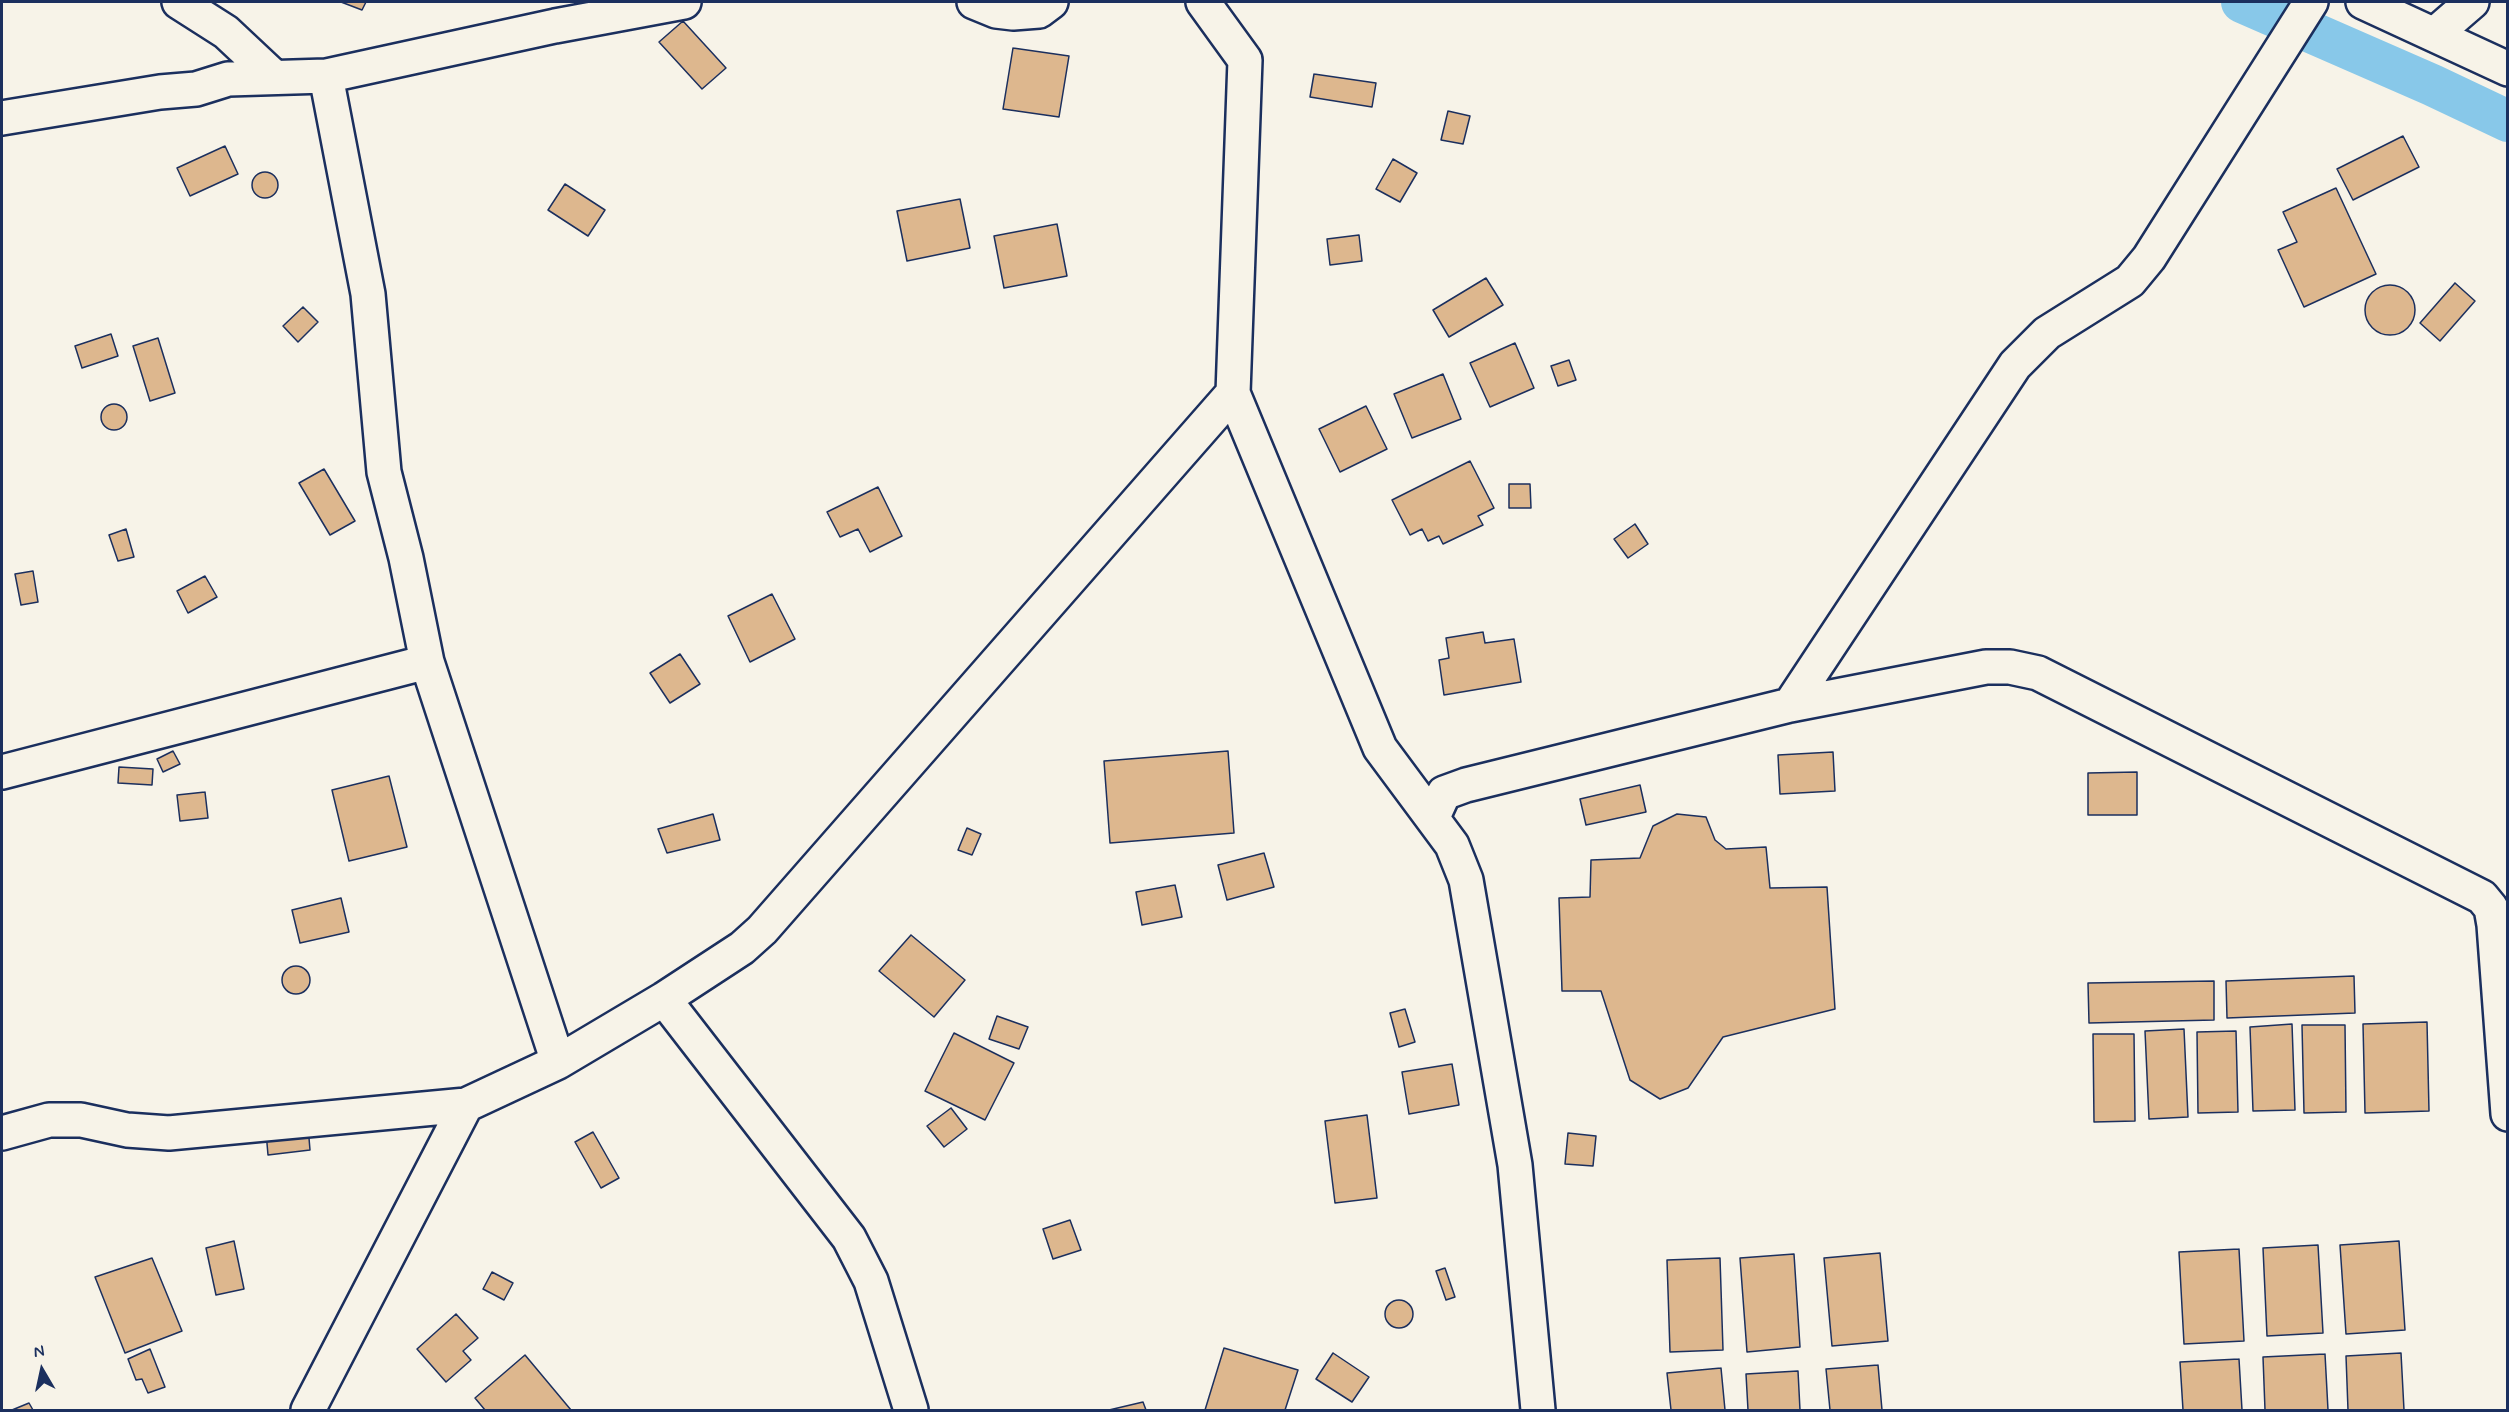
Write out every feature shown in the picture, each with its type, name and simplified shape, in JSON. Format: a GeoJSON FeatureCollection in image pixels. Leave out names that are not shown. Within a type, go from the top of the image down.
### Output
{"type":"FeatureCollection","features":[{"type":"Feature","properties":{"kind":"street"},"geometry":{"type":"LineString","coordinates":[[179,2],[225,32],[274,77]]}},
{"type":"Feature","properties":{"kind":"street"},"geometry":{"type":"LineString","coordinates":[[2,118],[160,92],[196,89],[228,80],[326,76],[555,26],[684,2]]}},
{"type":"Feature","properties":{"kind":"street"},"geometry":{"type":"LineString","coordinates":[[974,2],[996,11],[1013,13],[1039,11],[1051,2]]}},
{"type":"Feature","properties":{"kind":"street"},"geometry":{"type":"LineString","coordinates":[[1203,2],[1245,60],[1233,393],[1380,748],[1389,764],[1452,845],[1466,880],[1515,1165],[1538,1410]]}},
{"type":"Feature","properties":{"kind":"street"},"geometry":{"type":"LineString","coordinates":[[1790,705],[2015,364],[2047,333],[2130,281],[2149,258],[2312,2]]}},
{"type":"Feature","properties":{"kind":"street"},"geometry":{"type":"LineString","coordinates":[[2363,2],[2508,69]]}},
{"type":"Feature","properties":{"kind":"street"},"geometry":{"type":"LineString","coordinates":[[2435,34],[2472,2]]}},
{"type":"Feature","properties":{"kind":"street"},"geometry":{"type":"LineString","coordinates":[[326,76],[368,294],[384,472],[406,558],[427,662],[558,1062]]}},
{"type":"Feature","properties":{"kind":"street"},"geometry":{"type":"LineString","coordinates":[[2,1133],[49,1120],[81,1120],[127,1130],[170,1133],[466,1105],[558,1062],[664,999],[742,948],[762,930],[1233,393]]}},
{"type":"Feature","properties":{"kind":"street"},"geometry":{"type":"LineString","coordinates":[[2,772],[427,662]]}},
{"type":"Feature","properties":{"kind":"street"},"geometry":{"type":"LineString","coordinates":[[1433,818],[1443,793],[1466,785],[1790,705],[1986,667],[2010,667],[2037,674],[2482,897],[2491,908],[2494,925],[2508,1114]]}},
{"type":"Feature","properties":{"kind":"street"},"geometry":{"type":"LineString","coordinates":[[664,999],[849,1238],[871,1281],[912,1410]]}},
{"type":"Feature","properties":{"kind":"street"},"geometry":{"type":"LineString","coordinates":[[308,1410],[466,1105]]}},
{"type":"Feature","properties":{"kind":"building"},"geometry":{"type":"Polygon","coordinates":[[[341,2],[366,2],[362,10],[341,2]]]}},
{"type":"Feature","properties":{"kind":"building"},"geometry":{"type":"Polygon","coordinates":[[[683,21],[726,68],[702,89],[659,42],[683,21]]]}},
{"type":"Feature","properties":{"kind":"building"},"geometry":{"type":"Polygon","coordinates":[[[1013,48],[1069,56],[1059,117],[1003,109],[1013,48]]]}},
{"type":"Feature","properties":{"kind":"building"},"geometry":{"type":"Polygon","coordinates":[[[1314,74],[1376,83],[1372,107],[1310,97],[1314,74]]]}},
{"type":"Feature","properties":{"kind":"building"},"geometry":{"type":"Polygon","coordinates":[[[1448,111],[1470,116],[1463,144],[1441,140],[1448,111]]]}},
{"type":"Feature","properties":{"kind":"building"},"geometry":{"type":"Polygon","coordinates":[[[2403,136],[2419,167],[2353,200],[2337,169],[2403,136]]]}},
{"type":"Feature","properties":{"kind":"building"},"geometry":{"type":"Polygon","coordinates":[[[225,146],[238,174],[190,196],[177,168],[225,146]]]}},
{"type":"Feature","properties":{"kind":"building"},"geometry":{"type":"Polygon","coordinates":[[[1393,159],[1417,173],[1400,202],[1376,189],[1393,159]]]}},
{"type":"Feature","properties":{"kind":"building"},"geometry":{"type":"Polygon","coordinates":[[[265,172],[274,176],[278,185],[274,194],[265,198],[256,194],[252,185],[256,176],[265,172]]]}},
{"type":"Feature","properties":{"kind":"building"},"geometry":{"type":"Polygon","coordinates":[[[565,184],[605,210],[588,236],[548,210],[565,184]]]}},
{"type":"Feature","properties":{"kind":"building"},"geometry":{"type":"Polygon","coordinates":[[[2336,188],[2376,274],[2304,307],[2278,250],[2297,242],[2283,212],[2336,188]]]}},
{"type":"Feature","properties":{"kind":"building"},"geometry":{"type":"Polygon","coordinates":[[[960,199],[970,248],[907,261],[897,211],[960,199]]]}},
{"type":"Feature","properties":{"kind":"building"},"geometry":{"type":"Polygon","coordinates":[[[1057,224],[1067,276],[1004,288],[994,236],[1057,224]]]}},
{"type":"Feature","properties":{"kind":"building"},"geometry":{"type":"Polygon","coordinates":[[[1359,235],[1362,261],[1330,265],[1327,239],[1359,235]]]}},
{"type":"Feature","properties":{"kind":"building"},"geometry":{"type":"Polygon","coordinates":[[[1486,278],[1503,305],[1449,337],[1433,310],[1486,278]]]}},
{"type":"Feature","properties":{"kind":"building"},"geometry":{"type":"Polygon","coordinates":[[[2455,283],[2475,301],[2440,341],[2420,323],[2455,283]]]}},
{"type":"Feature","properties":{"kind":"building"},"geometry":{"type":"Polygon","coordinates":[[[2390,285],[2408,292],[2415,310],[2408,328],[2390,335],[2372,328],[2365,310],[2372,292],[2390,285]]]}},
{"type":"Feature","properties":{"kind":"building"},"geometry":{"type":"Polygon","coordinates":[[[303,307],[318,322],[298,342],[283,326],[303,307]]]}},
{"type":"Feature","properties":{"kind":"building"},"geometry":{"type":"Polygon","coordinates":[[[111,334],[118,356],[82,368],[75,346],[111,334]]]}},
{"type":"Feature","properties":{"kind":"building"},"geometry":{"type":"Polygon","coordinates":[[[158,338],[175,393],[150,401],[133,346],[158,338]]]}},
{"type":"Feature","properties":{"kind":"building"},"geometry":{"type":"Polygon","coordinates":[[[1515,343],[1534,388],[1490,407],[1470,363],[1515,343]]]}},
{"type":"Feature","properties":{"kind":"building"},"geometry":{"type":"Polygon","coordinates":[[[1569,360],[1576,380],[1558,386],[1551,366],[1569,360]]]}},
{"type":"Feature","properties":{"kind":"building"},"geometry":{"type":"Polygon","coordinates":[[[1443,374],[1461,419],[1412,438],[1394,394],[1443,374]]]}},
{"type":"Feature","properties":{"kind":"building"},"geometry":{"type":"Polygon","coordinates":[[[114,404],[123,408],[127,417],[123,426],[114,430],[105,426],[101,417],[105,408],[114,404]]]}},
{"type":"Feature","properties":{"kind":"building"},"geometry":{"type":"Polygon","coordinates":[[[1366,406],[1387,449],[1340,472],[1319,429],[1366,406]]]}},
{"type":"Feature","properties":{"kind":"building"},"geometry":{"type":"Polygon","coordinates":[[[1470,461],[1494,508],[1478,516],[1483,525],[1443,544],[1439,536],[1428,541],[1422,529],[1410,535],[1392,500],[1470,461]]]}},
{"type":"Feature","properties":{"kind":"building"},"geometry":{"type":"Polygon","coordinates":[[[324,469],[355,521],[330,535],[299,483],[324,469]]]}},
{"type":"Feature","properties":{"kind":"building"},"geometry":{"type":"Polygon","coordinates":[[[1509,484],[1530,484],[1531,508],[1509,508],[1509,484]]]}},
{"type":"Feature","properties":{"kind":"building"},"geometry":{"type":"Polygon","coordinates":[[[878,487],[902,536],[870,552],[858,529],[840,537],[827,512],[878,487]]]}},
{"type":"Feature","properties":{"kind":"building"},"geometry":{"type":"Polygon","coordinates":[[[1635,524],[1648,544],[1628,558],[1614,539],[1635,524]]]}},
{"type":"Feature","properties":{"kind":"building"},"geometry":{"type":"Polygon","coordinates":[[[126,529],[134,557],[118,561],[109,535],[126,529]]]}},
{"type":"Feature","properties":{"kind":"building"},"geometry":{"type":"Polygon","coordinates":[[[33,571],[38,602],[21,605],[15,574],[33,571]]]}},
{"type":"Feature","properties":{"kind":"building"},"geometry":{"type":"Polygon","coordinates":[[[205,576],[217,597],[188,613],[177,591],[205,576]]]}},
{"type":"Feature","properties":{"kind":"building"},"geometry":{"type":"Polygon","coordinates":[[[772,594],[795,639],[750,662],[728,616],[772,594]]]}},
{"type":"Feature","properties":{"kind":"building"},"geometry":{"type":"Polygon","coordinates":[[[1483,632],[1485,643],[1514,639],[1521,682],[1444,695],[1439,660],[1449,658],[1446,638],[1483,632]]]}},
{"type":"Feature","properties":{"kind":"building"},"geometry":{"type":"Polygon","coordinates":[[[680,654],[700,684],[670,703],[650,673],[680,654]]]}},
{"type":"Feature","properties":{"kind":"building"},"geometry":{"type":"Polygon","coordinates":[[[173,751],[180,764],[163,772],[157,759],[173,751]]]}},
{"type":"Feature","properties":{"kind":"building"},"geometry":{"type":"Polygon","coordinates":[[[1228,751],[1234,833],[1110,843],[1104,761],[1228,751]]]}},
{"type":"Feature","properties":{"kind":"building"},"geometry":{"type":"Polygon","coordinates":[[[1833,752],[1835,791],[1780,794],[1778,755],[1833,752]]]}},
{"type":"Feature","properties":{"kind":"building"},"geometry":{"type":"Polygon","coordinates":[[[119,767],[153,769],[152,785],[118,783],[119,767]]]}},
{"type":"Feature","properties":{"kind":"building"},"geometry":{"type":"Polygon","coordinates":[[[2137,772],[2137,815],[2088,815],[2088,773],[2137,772]]]}},
{"type":"Feature","properties":{"kind":"building"},"geometry":{"type":"Polygon","coordinates":[[[389,776],[407,847],[349,861],[332,790],[389,776]]]}},
{"type":"Feature","properties":{"kind":"building"},"geometry":{"type":"Polygon","coordinates":[[[1640,785],[1646,812],[1586,825],[1580,799],[1640,785]]]}},
{"type":"Feature","properties":{"kind":"building"},"geometry":{"type":"Polygon","coordinates":[[[205,792],[208,818],[180,821],[177,795],[205,792]]]}},
{"type":"Feature","properties":{"kind":"building"},"geometry":{"type":"Polygon","coordinates":[[[713,814],[720,840],[667,853],[658,829],[713,814]]]}},
{"type":"Feature","properties":{"kind":"building"},"geometry":{"type":"Polygon","coordinates":[[[1677,814],[1706,817],[1715,840],[1726,849],[1766,847],[1770,888],[1827,887],[1835,1009],[1723,1037],[1688,1088],[1660,1099],[1630,1080],[1601,991],[1562,991],[1559,898],[1590,897],[1591,860],[1640,858],[1653,826],[1677,814]]]}},
{"type":"Feature","properties":{"kind":"building"},"geometry":{"type":"Polygon","coordinates":[[[967,828],[981,834],[972,855],[958,850],[967,828]]]}},
{"type":"Feature","properties":{"kind":"building"},"geometry":{"type":"Polygon","coordinates":[[[1264,853],[1274,887],[1227,900],[1218,865],[1264,853]]]}},
{"type":"Feature","properties":{"kind":"building"},"geometry":{"type":"Polygon","coordinates":[[[1175,885],[1182,917],[1142,925],[1136,892],[1175,885]]]}},
{"type":"Feature","properties":{"kind":"building"},"geometry":{"type":"Polygon","coordinates":[[[341,898],[349,932],[300,943],[292,910],[341,898]]]}},
{"type":"Feature","properties":{"kind":"building"},"geometry":{"type":"Polygon","coordinates":[[[911,935],[965,980],[934,1017],[879,971],[911,935]]]}},
{"type":"Feature","properties":{"kind":"building"},"geometry":{"type":"Polygon","coordinates":[[[296,966],[306,970],[310,980],[306,990],[296,994],[286,990],[282,980],[286,970],[296,966]]]}},
{"type":"Feature","properties":{"kind":"building"},"geometry":{"type":"Polygon","coordinates":[[[2354,976],[2355,1013],[2227,1018],[2226,981],[2354,976]]]}},
{"type":"Feature","properties":{"kind":"building"},"geometry":{"type":"Polygon","coordinates":[[[2214,981],[2214,1020],[2089,1023],[2088,983],[2214,981]]]}},
{"type":"Feature","properties":{"kind":"building"},"geometry":{"type":"Polygon","coordinates":[[[1405,1009],[1415,1042],[1399,1047],[1390,1013],[1405,1009]]]}},
{"type":"Feature","properties":{"kind":"building"},"geometry":{"type":"Polygon","coordinates":[[[997,1016],[1028,1027],[1019,1049],[989,1039],[997,1016]]]}},
{"type":"Feature","properties":{"kind":"building"},"geometry":{"type":"Polygon","coordinates":[[[2427,1022],[2429,1111],[2365,1113],[2363,1024],[2427,1022]]]}},
{"type":"Feature","properties":{"kind":"building"},"geometry":{"type":"Polygon","coordinates":[[[2292,1024],[2295,1110],[2253,1111],[2250,1027],[2292,1024]]]}},
{"type":"Feature","properties":{"kind":"building"},"geometry":{"type":"Polygon","coordinates":[[[2302,1025],[2345,1025],[2346,1112],[2304,1113],[2302,1025]]]}},
{"type":"Feature","properties":{"kind":"building"},"geometry":{"type":"Polygon","coordinates":[[[2184,1029],[2188,1117],[2149,1119],[2145,1031],[2184,1029]]]}},
{"type":"Feature","properties":{"kind":"building"},"geometry":{"type":"Polygon","coordinates":[[[2236,1031],[2238,1112],[2198,1113],[2197,1032],[2236,1031]]]}},
{"type":"Feature","properties":{"kind":"building"},"geometry":{"type":"Polygon","coordinates":[[[954,1033],[1014,1063],[985,1120],[925,1091],[954,1033]]]}},
{"type":"Feature","properties":{"kind":"building"},"geometry":{"type":"Polygon","coordinates":[[[2093,1034],[2134,1034],[2135,1121],[2094,1122],[2093,1034]]]}},
{"type":"Feature","properties":{"kind":"building"},"geometry":{"type":"Polygon","coordinates":[[[1452,1064],[1459,1105],[1409,1114],[1402,1072],[1452,1064]]]}},
{"type":"Feature","properties":{"kind":"building"},"geometry":{"type":"Polygon","coordinates":[[[951,1108],[967,1129],[944,1147],[927,1126],[951,1108]]]}},
{"type":"Feature","properties":{"kind":"building"},"geometry":{"type":"Polygon","coordinates":[[[1367,1115],[1377,1198],[1335,1203],[1325,1121],[1367,1115]]]}},
{"type":"Feature","properties":{"kind":"building"},"geometry":{"type":"Polygon","coordinates":[[[308,1126],[310,1150],[268,1155],[266,1132],[308,1126]]]}},
{"type":"Feature","properties":{"kind":"building"},"geometry":{"type":"Polygon","coordinates":[[[593,1132],[619,1178],[601,1188],[575,1142],[593,1132]]]}},
{"type":"Feature","properties":{"kind":"building"},"geometry":{"type":"Polygon","coordinates":[[[1568,1133],[1596,1136],[1593,1166],[1565,1164],[1568,1133]]]}},
{"type":"Feature","properties":{"kind":"building"},"geometry":{"type":"Polygon","coordinates":[[[1070,1220],[1081,1250],[1053,1259],[1043,1229],[1070,1220]]]}},
{"type":"Feature","properties":{"kind":"building"},"geometry":{"type":"Polygon","coordinates":[[[234,1241],[244,1289],[216,1295],[206,1248],[234,1241]]]}},
{"type":"Feature","properties":{"kind":"building"},"geometry":{"type":"Polygon","coordinates":[[[2399,1241],[2405,1330],[2346,1334],[2340,1245],[2399,1241]]]}},
{"type":"Feature","properties":{"kind":"building"},"geometry":{"type":"Polygon","coordinates":[[[2318,1245],[2323,1333],[2267,1336],[2263,1248],[2318,1245]]]}},
{"type":"Feature","properties":{"kind":"building"},"geometry":{"type":"Polygon","coordinates":[[[2239,1249],[2244,1341],[2184,1344],[2179,1252],[2239,1249]]]}},
{"type":"Feature","properties":{"kind":"building"},"geometry":{"type":"Polygon","coordinates":[[[1880,1253],[1888,1341],[1832,1346],[1824,1258],[1880,1253]]]}},
{"type":"Feature","properties":{"kind":"building"},"geometry":{"type":"Polygon","coordinates":[[[1794,1254],[1800,1347],[1747,1352],[1740,1258],[1794,1254]]]}},
{"type":"Feature","properties":{"kind":"building"},"geometry":{"type":"Polygon","coordinates":[[[152,1258],[182,1331],[125,1353],[95,1277],[152,1258]]]}},
{"type":"Feature","properties":{"kind":"building"},"geometry":{"type":"Polygon","coordinates":[[[1720,1258],[1723,1350],[1670,1352],[1667,1260],[1720,1258]]]}},
{"type":"Feature","properties":{"kind":"building"},"geometry":{"type":"Polygon","coordinates":[[[1445,1268],[1455,1297],[1446,1300],[1436,1271],[1445,1268]]]}},
{"type":"Feature","properties":{"kind":"building"},"geometry":{"type":"Polygon","coordinates":[[[492,1272],[513,1283],[504,1300],[483,1289],[492,1272]]]}},
{"type":"Feature","properties":{"kind":"building"},"geometry":{"type":"Polygon","coordinates":[[[1399,1300],[1409,1304],[1413,1314],[1409,1324],[1399,1328],[1389,1324],[1385,1314],[1389,1304],[1399,1300]]]}},
{"type":"Feature","properties":{"kind":"building"},"geometry":{"type":"Polygon","coordinates":[[[456,1314],[478,1338],[463,1351],[471,1360],[446,1382],[417,1349],[456,1314]]]}},
{"type":"Feature","properties":{"kind":"building"},"geometry":{"type":"Polygon","coordinates":[[[1224,1348],[1298,1370],[1285,1410],[1205,1410],[1224,1348]]]}},
{"type":"Feature","properties":{"kind":"building"},"geometry":{"type":"Polygon","coordinates":[[[150,1349],[165,1387],[148,1393],[142,1379],[136,1380],[128,1359],[150,1349]]]}},
{"type":"Feature","properties":{"kind":"building"},"geometry":{"type":"Polygon","coordinates":[[[1333,1353],[1369,1377],[1352,1402],[1316,1379],[1333,1353]]]}},
{"type":"Feature","properties":{"kind":"building"},"geometry":{"type":"Polygon","coordinates":[[[2401,1353],[2404,1410],[2348,1410],[2346,1356],[2401,1353]]]}},
{"type":"Feature","properties":{"kind":"building"},"geometry":{"type":"Polygon","coordinates":[[[2325,1354],[2328,1410],[2265,1410],[2263,1357],[2325,1354]]]}},
{"type":"Feature","properties":{"kind":"building"},"geometry":{"type":"Polygon","coordinates":[[[525,1355],[571,1410],[485,1410],[475,1398],[525,1355]]]}},
{"type":"Feature","properties":{"kind":"building"},"geometry":{"type":"Polygon","coordinates":[[[2239,1359],[2242,1410],[2183,1410],[2180,1362],[2239,1359]]]}},
{"type":"Feature","properties":{"kind":"building"},"geometry":{"type":"Polygon","coordinates":[[[1878,1365],[1882,1410],[1830,1410],[1826,1369],[1878,1365]]]}},
{"type":"Feature","properties":{"kind":"building"},"geometry":{"type":"Polygon","coordinates":[[[1721,1368],[1725,1410],[1671,1410],[1667,1373],[1721,1368]]]}},
{"type":"Feature","properties":{"kind":"building"},"geometry":{"type":"Polygon","coordinates":[[[1798,1371],[1800,1410],[1748,1410],[1746,1374],[1798,1371]]]}},
{"type":"Feature","properties":{"kind":"building"},"geometry":{"type":"Polygon","coordinates":[[[1143,1402],[1146,1410],[1109,1410],[1143,1402]]]}},
{"type":"Feature","properties":{"kind":"building"},"geometry":{"type":"Polygon","coordinates":[[[29,1403],[33,1410],[12,1410],[29,1403]]]}},
{"type":"Feature","properties":{"kind":"waterway"},"geometry":{"type":"LineString","coordinates":[[2242,2],[2432,85],[2508,121]]}}]}
